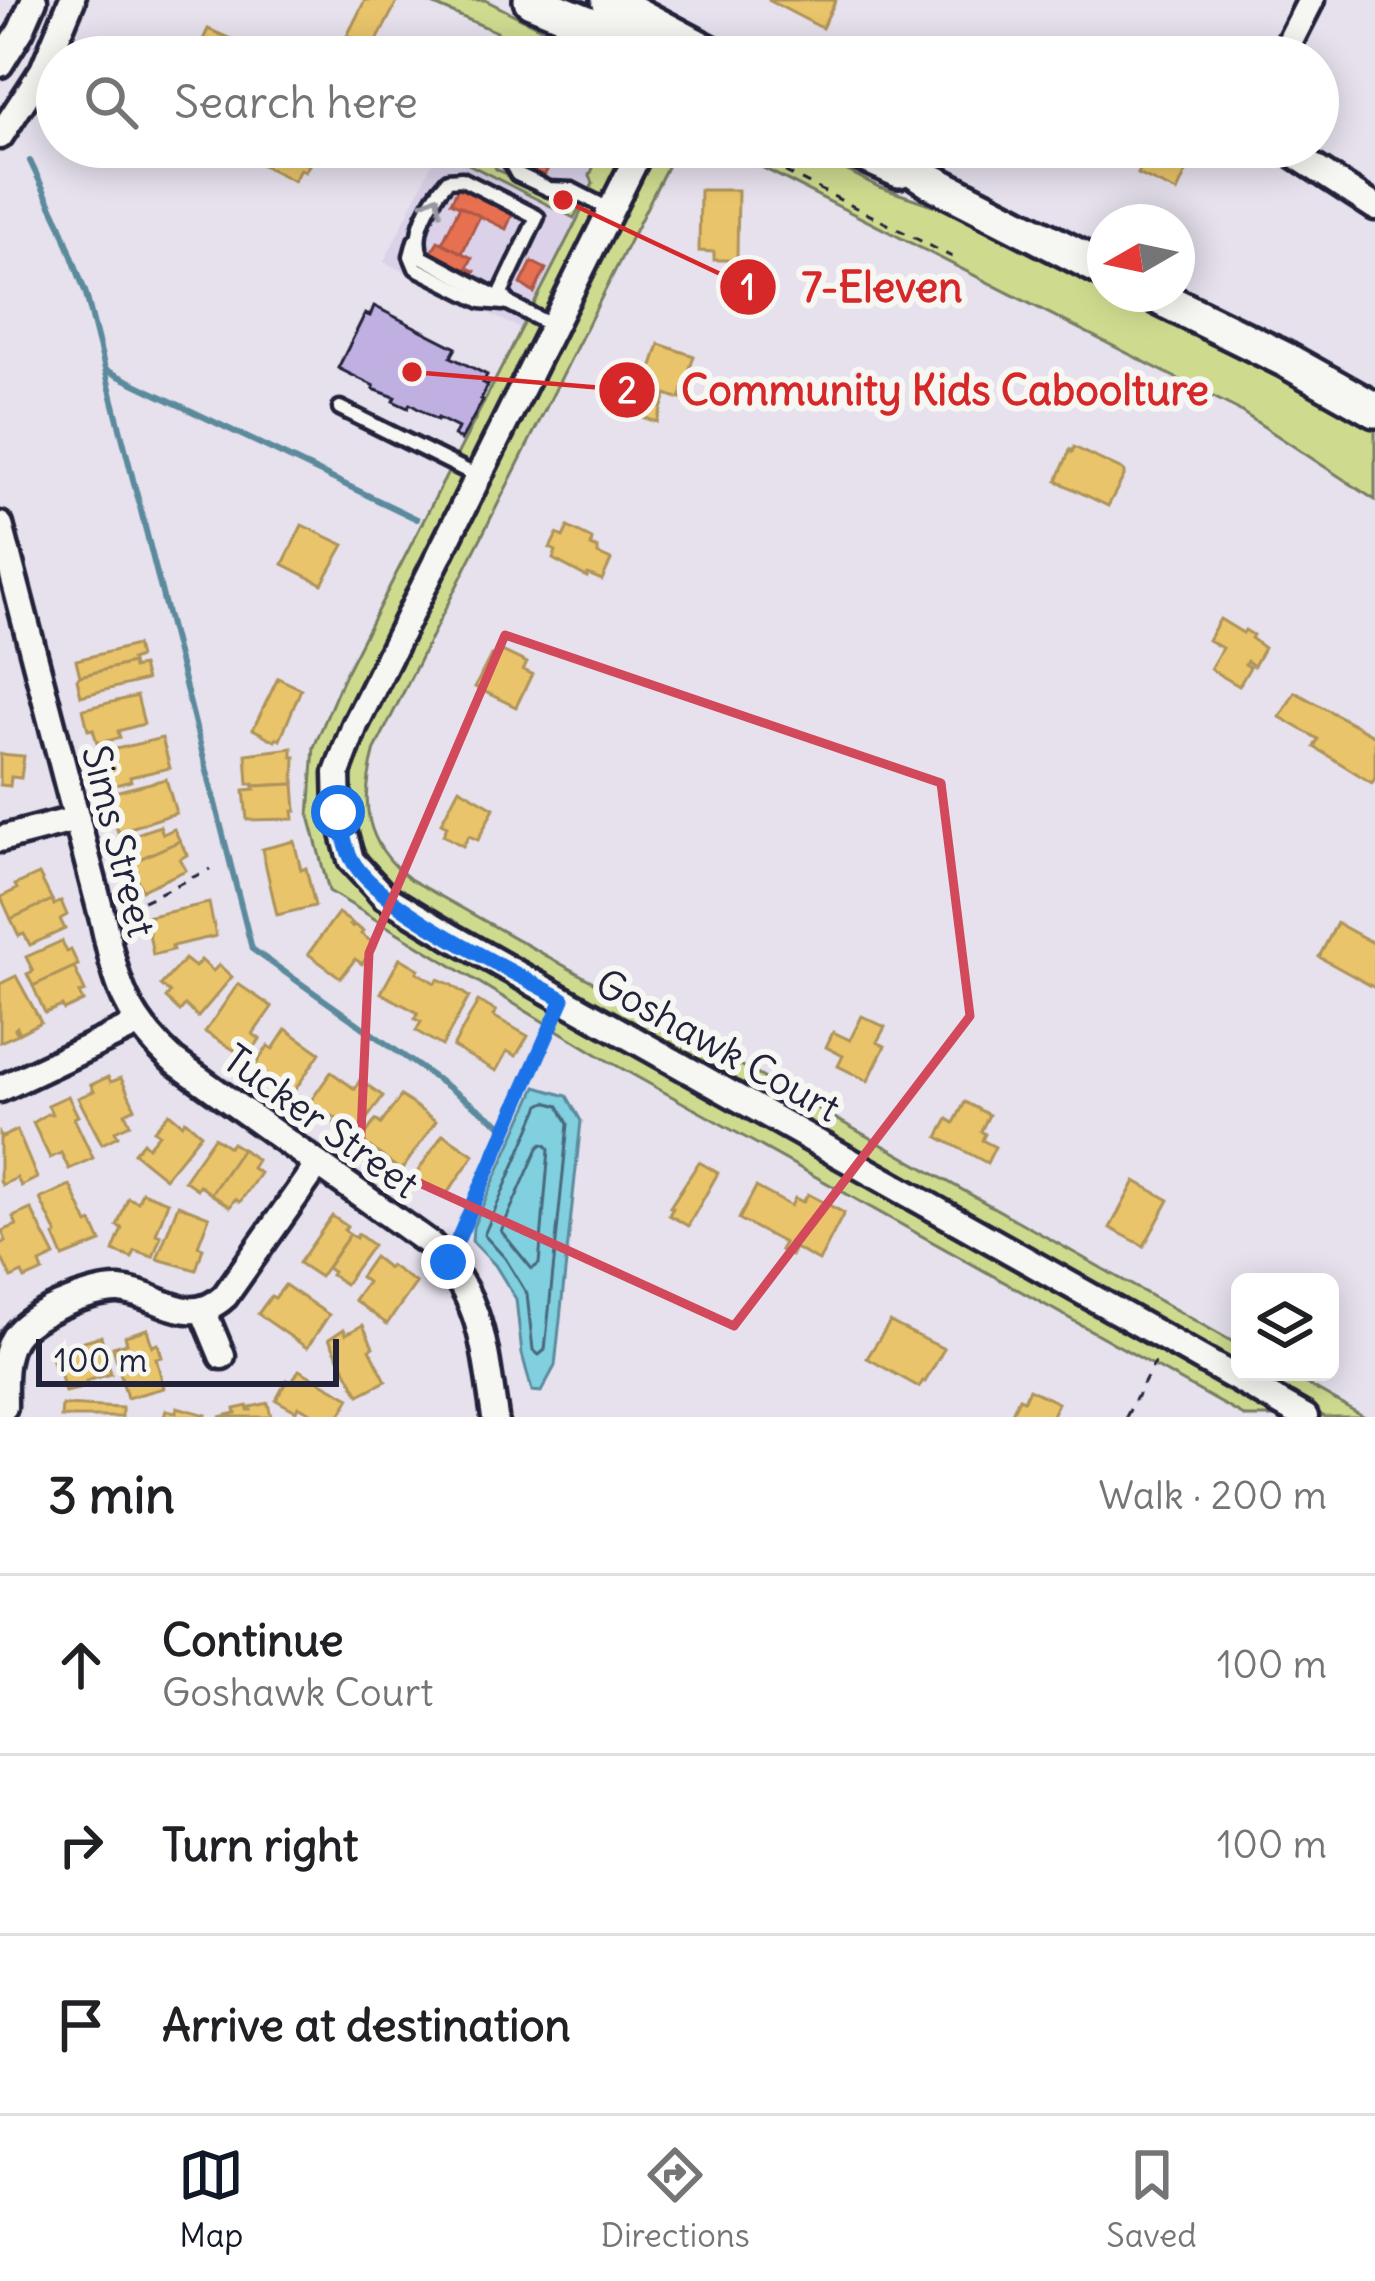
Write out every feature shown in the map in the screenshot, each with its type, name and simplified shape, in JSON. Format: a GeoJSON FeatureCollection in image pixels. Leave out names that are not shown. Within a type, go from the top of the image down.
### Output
{"type":"FeatureCollection","features":[{"type":"Feature","properties":{"kind":"main road"},"geometry":{"type":"LineString","coordinates":[[609,0],[665,36]]}},
{"type":"Feature","properties":{"kind":"main road"},"geometry":{"type":"LineString","coordinates":[[547,7],[637,36]]}},
{"type":"Feature","properties":{"kind":"main road"},"geometry":{"type":"LineString","coordinates":[[892,168],[929,180]]}},
{"type":"Feature","properties":{"kind":"main road"},"geometry":{"type":"LineString","coordinates":[[912,168],[1087,262]]}},
{"type":"Feature","properties":{"kind":"main road"},"geometry":{"type":"LineString","coordinates":[[1189,312],[1375,410]]}},
{"type":"Feature","properties":{"kind":"street"},"geometry":{"type":"LineString","coordinates":[[0,64],[34,0]]}},
{"type":"Feature","properties":{"kind":"street"},"geometry":{"type":"LineString","coordinates":[[57,36],[72,0]]}},
{"type":"Feature","properties":{"kind":"street"},"geometry":{"type":"LineString","coordinates":[[1293,36],[1311,0]]}},
{"type":"Feature","properties":{"kind":"street"},"geometry":{"type":"LineString","coordinates":[[0,136],[36,81]]}},
{"type":"Feature","properties":{"kind":"street","name":"Goshawk Court"},"geometry":{"type":"LineString","coordinates":[[631,168],[355,725],[337,773],[338,812],[351,860],[384,896],[452,937],[1305,1417]]}},
{"type":"Feature","properties":{"kind":"street"},"geometry":{"type":"LineString","coordinates":[[1315,168],[1375,207]]}},
{"type":"Feature","properties":{"kind":"street","name":"Sims Street"},"geometry":{"type":"LineString","coordinates":[[0,526],[116,977],[138,1024]]}},
{"type":"Feature","properties":{"kind":"street"},"geometry":{"type":"LineString","coordinates":[[0,839],[77,819]]}},
{"type":"Feature","properties":{"kind":"street"},"geometry":{"type":"LineString","coordinates":[[0,1089],[138,1024]]}},
{"type":"Feature","properties":{"kind":"street","name":"Tucker Street"},"geometry":{"type":"LineString","coordinates":[[138,1024],[174,1060],[430,1244],[448,1262],[475,1309],[495,1417]]}},
{"type":"Feature","properties":{"kind":"street"},"geometry":{"type":"LineString","coordinates":[[4,1407],[6,1357],[22,1327],[100,1291],[119,1290],[186,1310],[203,1310],[225,1296],[318,1164]]}},
{"type":"Feature","properties":{"kind":"street"},"geometry":{"type":"LineString","coordinates":[[203,1310],[222,1356]]}},
{"type":"Feature","properties":{"kind":"lane"},"geometry":{"type":"LineString","coordinates":[[514,168],[549,189],[572,190],[610,210]]}},
{"type":"Feature","properties":{"kind":"lane"},"geometry":{"type":"LineString","coordinates":[[510,304],[501,288],[537,217],[462,179],[448,180],[436,193],[416,239],[422,257],[510,304],[553,326]]}},
{"type":"Feature","properties":{"kind":"lane"},"geometry":{"type":"LineString","coordinates":[[340,408],[477,476]]}},
{"type":"Feature","properties":{"kind":"path"},"geometry":{"type":"LineString","coordinates":[[778,168],[952,257]]}},
{"type":"Feature","properties":{"kind":"path"},"geometry":{"type":"LineString","coordinates":[[103,920],[210,869]]}},
{"type":"Feature","properties":{"kind":"path"},"geometry":{"type":"LineString","coordinates":[[448,1262],[563,999]]}},
{"type":"Feature","properties":{"kind":"path"},"geometry":{"type":"LineString","coordinates":[[1126,1417],[1168,1340]]}},
{"type":"Feature","properties":{"kind":"highlighted area"},"geometry":{"type":"Polygon","coordinates":[[[505,635],[941,783],[970,1016],[734,1326],[360,1156],[369,953],[505,635]]]}},
{"type":"Feature","properties":{"kind":"shaded area"},"geometry":{"type":"Polygon","coordinates":[[[430,168],[600,168],[523,330],[384,262],[430,168]]]}},
{"type":"Feature","properties":{"kind":"green space"},"geometry":{"type":"Polygon","coordinates":[[[423,0],[485,0],[556,36],[495,36],[497,32],[423,0]]]}},
{"type":"Feature","properties":{"kind":"green space"},"geometry":{"type":"Polygon","coordinates":[[[476,168],[496,168],[555,199],[580,206],[574,218],[476,168]]]}},
{"type":"Feature","properties":{"kind":"green space"},"geometry":{"type":"Polygon","coordinates":[[[593,168],[618,168],[336,744],[345,865],[1288,1417],[1246,1417],[603,1058],[329,891],[309,816],[314,747],[344,676],[577,220],[593,183],[593,168]]]}},
{"type":"Feature","properties":{"kind":"green space"},"geometry":{"type":"Polygon","coordinates":[[[647,168],[666,168],[375,749],[367,804],[375,836],[410,879],[1231,1341],[1231,1364],[416,905],[379,870],[357,834],[352,813],[353,767],[360,741],[647,168]]]}},
{"type":"Feature","properties":{"kind":"green space"},"geometry":{"type":"Polygon","coordinates":[[[763,168],[842,168],[879,187],[989,224],[1087,274],[1087,312],[1162,312],[1375,423],[1375,500],[1237,409],[763,168]]]}},
{"type":"Feature","properties":{"kind":"green space"},"geometry":{"type":"Polygon","coordinates":[[[1262,1381],[1301,1381],[1365,1417],[1325,1417],[1262,1381]]]}},
{"type":"Feature","properties":{"kind":"water"},"geometry":{"type":"Polygon","coordinates":[[[536,1087],[567,1096],[581,1121],[555,1366],[541,1392],[532,1391],[522,1354],[516,1299],[495,1265],[472,1241],[473,1227],[536,1087]]]}},
{"type":"Feature","properties":{"kind":"building: Homes"},"geometry":{"type":"Polygon","coordinates":[[[365,0],[398,0],[379,36],[347,36],[365,0]]]}},
{"type":"Feature","properties":{"kind":"building: Homes"},"geometry":{"type":"Polygon","coordinates":[[[768,0],[836,0],[822,28],[768,0]]]}},
{"type":"Feature","properties":{"kind":"building: Homes"},"geometry":{"type":"Polygon","coordinates":[[[269,168],[307,168],[305,172],[300,169],[294,181],[269,168]]]}},
{"type":"Feature","properties":{"kind":"building: Homes"},"geometry":{"type":"Polygon","coordinates":[[[1141,168],[1186,172],[1177,192],[1138,174],[1141,168]]]}},
{"type":"Feature","properties":{"kind":"building: Homes"},"geometry":{"type":"Polygon","coordinates":[[[700,190],[738,190],[737,260],[714,260],[714,252],[699,251],[700,190]]]}},
{"type":"Feature","properties":{"kind":"building: Homes"},"geometry":{"type":"Polygon","coordinates":[[[659,344],[694,356],[680,399],[666,394],[657,422],[630,413],[633,404],[611,396],[617,377],[645,387],[659,344]]]}},
{"type":"Feature","properties":{"kind":"building: Homes"},"geometry":{"type":"Polygon","coordinates":[[[1074,447],[1124,471],[1108,506],[1057,481],[1074,447]]]}},
{"type":"Feature","properties":{"kind":"building: Homes"},"geometry":{"type":"Polygon","coordinates":[[[302,525],[344,545],[322,584],[283,564],[302,525]]]}},
{"type":"Feature","properties":{"kind":"building: Homes"},"geometry":{"type":"Polygon","coordinates":[[[568,527],[592,539],[598,554],[611,560],[602,580],[553,559],[556,551],[550,548],[557,534],[563,537],[568,527]]]}},
{"type":"Feature","properties":{"kind":"building: Homes"},"geometry":{"type":"Polygon","coordinates":[[[1220,619],[1253,635],[1264,648],[1254,666],[1245,664],[1250,667],[1239,686],[1210,669],[1222,648],[1208,640],[1220,619]]]}},
{"type":"Feature","properties":{"kind":"building: Homes"},"geometry":{"type":"Polygon","coordinates":[[[136,645],[139,657],[132,663],[80,676],[76,660],[136,645]]]}},
{"type":"Feature","properties":{"kind":"building: Homes"},"geometry":{"type":"Polygon","coordinates":[[[502,651],[527,663],[523,670],[532,674],[516,707],[475,687],[491,655],[498,659],[502,651]]]}},
{"type":"Feature","properties":{"kind":"building: Homes"},"geometry":{"type":"Polygon","coordinates":[[[132,663],[133,668],[142,666],[146,680],[81,696],[80,676],[132,663]]]}},
{"type":"Feature","properties":{"kind":"building: Homes"},"geometry":{"type":"Polygon","coordinates":[[[278,678],[301,689],[280,740],[275,741],[253,729],[278,678]]]}},
{"type":"Feature","properties":{"kind":"building: Homes"},"geometry":{"type":"Polygon","coordinates":[[[1295,692],[1375,736],[1372,783],[1314,747],[1318,739],[1280,717],[1295,692]]]}},
{"type":"Feature","properties":{"kind":"building: Homes"},"geometry":{"type":"Polygon","coordinates":[[[137,696],[144,724],[118,731],[120,738],[97,743],[83,709],[137,696]]]}},
{"type":"Feature","properties":{"kind":"building: Homes"},"geometry":{"type":"Polygon","coordinates":[[[162,738],[170,768],[108,787],[95,754],[162,738]]]}},
{"type":"Feature","properties":{"kind":"building: Homes"},"geometry":{"type":"Polygon","coordinates":[[[292,748],[294,784],[248,784],[246,754],[292,748]]]}},
{"type":"Feature","properties":{"kind":"building: Homes"},"geometry":{"type":"Polygon","coordinates":[[[0,754],[24,756],[21,778],[11,777],[10,786],[0,785],[0,754]]]}},
{"type":"Feature","properties":{"kind":"building: Homes"},"geometry":{"type":"Polygon","coordinates":[[[166,779],[176,813],[118,832],[106,794],[166,779]]]}},
{"type":"Feature","properties":{"kind":"building: Homes"},"geometry":{"type":"Polygon","coordinates":[[[294,784],[294,819],[247,820],[244,790],[294,784]]]}},
{"type":"Feature","properties":{"kind":"building: Homes"},"geometry":{"type":"Polygon","coordinates":[[[459,788],[494,808],[478,840],[469,836],[463,846],[443,835],[447,826],[441,823],[459,788]]]}},
{"type":"Feature","properties":{"kind":"building: Homes"},"geometry":{"type":"Polygon","coordinates":[[[160,826],[163,834],[174,829],[180,841],[133,862],[126,847],[131,845],[128,837],[160,826]]]}},
{"type":"Feature","properties":{"kind":"building: Homes"},"geometry":{"type":"Polygon","coordinates":[[[180,841],[187,855],[180,859],[186,870],[142,890],[133,862],[180,841]]]}},
{"type":"Feature","properties":{"kind":"building: Homes"},"geometry":{"type":"Polygon","coordinates":[[[294,841],[315,906],[277,915],[262,849],[294,841]]]}},
{"type":"Feature","properties":{"kind":"building: Homes"},"geometry":{"type":"Polygon","coordinates":[[[39,874],[52,900],[11,919],[1,897],[39,874]]]}},
{"type":"Feature","properties":{"kind":"building: Homes"},"geometry":{"type":"Polygon","coordinates":[[[52,900],[54,905],[61,901],[67,915],[60,919],[65,929],[30,945],[11,919],[52,900]]]}},
{"type":"Feature","properties":{"kind":"building: Homes"},"geometry":{"type":"Polygon","coordinates":[[[209,903],[216,936],[153,955],[146,917],[209,903]]]}},
{"type":"Feature","properties":{"kind":"building: Homes"},"geometry":{"type":"Polygon","coordinates":[[[338,913],[376,945],[362,964],[355,959],[341,978],[308,954],[338,913]]]}},
{"type":"Feature","properties":{"kind":"building: Homes"},"geometry":{"type":"Polygon","coordinates":[[[1337,923],[1375,944],[1375,988],[1319,957],[1337,923]]]}},
{"type":"Feature","properties":{"kind":"building: Homes"},"geometry":{"type":"Polygon","coordinates":[[[62,941],[78,965],[33,986],[26,957],[62,941]]]}},
{"type":"Feature","properties":{"kind":"building: Homes"},"geometry":{"type":"Polygon","coordinates":[[[400,958],[435,983],[438,979],[469,997],[442,1046],[416,1031],[421,1022],[415,1019],[418,1013],[381,993],[400,958]]]}},
{"type":"Feature","properties":{"kind":"building: Homes"},"geometry":{"type":"Polygon","coordinates":[[[185,959],[195,967],[201,960],[213,971],[219,965],[232,977],[198,1017],[185,1005],[180,1011],[166,998],[170,993],[161,985],[185,959]]]}},
{"type":"Feature","properties":{"kind":"building: Homes"},"geometry":{"type":"Polygon","coordinates":[[[74,967],[85,991],[79,993],[83,1001],[45,1013],[33,986],[74,967]]]}},
{"type":"Feature","properties":{"kind":"building: Homes"},"geometry":{"type":"Polygon","coordinates":[[[16,976],[41,1022],[20,1033],[17,1027],[18,1034],[0,1042],[0,984],[16,976]]]}},
{"type":"Feature","properties":{"kind":"building: Homes"},"geometry":{"type":"Polygon","coordinates":[[[238,984],[272,1007],[253,1034],[260,1039],[247,1058],[205,1032],[238,984]]]}},
{"type":"Feature","properties":{"kind":"building: Homes"},"geometry":{"type":"Polygon","coordinates":[[[478,1001],[496,1011],[493,1016],[528,1036],[516,1056],[507,1051],[496,1071],[453,1047],[478,1001]]]}},
{"type":"Feature","properties":{"kind":"building: Homes"},"geometry":{"type":"Polygon","coordinates":[[[862,1016],[885,1027],[877,1042],[885,1046],[868,1081],[838,1066],[843,1056],[826,1047],[833,1032],[850,1040],[862,1016]]]}},
{"type":"Feature","properties":{"kind":"building: Homes"},"geometry":{"type":"Polygon","coordinates":[[[286,1029],[320,1053],[293,1093],[255,1066],[286,1029]]]}},
{"type":"Feature","properties":{"kind":"building: Homes"},"geometry":{"type":"Polygon","coordinates":[[[331,1072],[355,1089],[360,1080],[383,1096],[353,1138],[334,1123],[337,1119],[310,1102],[331,1072]]]}},
{"type":"Feature","properties":{"kind":"building: Homes"},"geometry":{"type":"Polygon","coordinates":[[[108,1077],[111,1082],[121,1078],[135,1108],[125,1113],[130,1124],[102,1144],[78,1098],[108,1077]]]}},
{"type":"Feature","properties":{"kind":"building: Homes"},"geometry":{"type":"Polygon","coordinates":[[[68,1096],[93,1158],[69,1169],[61,1153],[50,1158],[33,1123],[52,1114],[48,1105],[68,1096]]]}},
{"type":"Feature","properties":{"kind":"building: Homes"},"geometry":{"type":"Polygon","coordinates":[[[401,1096],[436,1121],[401,1171],[361,1140],[376,1120],[381,1124],[401,1096]]]}},
{"type":"Feature","properties":{"kind":"building: Homes"},"geometry":{"type":"Polygon","coordinates":[[[965,1102],[989,1115],[982,1140],[995,1147],[987,1163],[938,1137],[948,1119],[954,1123],[965,1102]]]}},
{"type":"Feature","properties":{"kind":"building: Homes"},"geometry":{"type":"Polygon","coordinates":[[[169,1113],[201,1134],[165,1178],[134,1153],[143,1142],[148,1147],[159,1134],[154,1130],[169,1113]]]}},
{"type":"Feature","properties":{"kind":"building: Homes"},"geometry":{"type":"Polygon","coordinates":[[[17,1130],[37,1178],[21,1186],[17,1178],[2,1185],[0,1134],[17,1130]]]}},
{"type":"Feature","properties":{"kind":"building: Homes"},"geometry":{"type":"Polygon","coordinates":[[[443,1134],[474,1155],[446,1195],[414,1177],[443,1134]]]}},
{"type":"Feature","properties":{"kind":"building: Homes"},"geometry":{"type":"Polygon","coordinates":[[[214,1137],[242,1149],[211,1194],[184,1180],[214,1137]]]}},
{"type":"Feature","properties":{"kind":"building: Homes"},"geometry":{"type":"Polygon","coordinates":[[[242,1149],[257,1160],[252,1168],[260,1173],[240,1202],[235,1199],[230,1207],[211,1194],[242,1149]]]}},
{"type":"Feature","properties":{"kind":"building: Homes"},"geometry":{"type":"Polygon","coordinates":[[[699,1162],[718,1173],[688,1226],[669,1215],[670,1207],[699,1162]]]}},
{"type":"Feature","properties":{"kind":"building: Homes"},"geometry":{"type":"Polygon","coordinates":[[[1135,1181],[1169,1200],[1144,1246],[1110,1228],[1135,1181]]]}},
{"type":"Feature","properties":{"kind":"building: Homes"},"geometry":{"type":"Polygon","coordinates":[[[70,1185],[101,1242],[63,1257],[40,1199],[70,1185]]]}},
{"type":"Feature","properties":{"kind":"building: Homes"},"geometry":{"type":"Polygon","coordinates":[[[756,1187],[791,1206],[795,1198],[803,1202],[808,1194],[844,1213],[819,1261],[795,1248],[791,1256],[780,1250],[784,1243],[739,1219],[756,1187]]]}},
{"type":"Feature","properties":{"kind":"building: Homes"},"geometry":{"type":"Polygon","coordinates":[[[142,1192],[168,1202],[153,1257],[135,1251],[132,1258],[113,1251],[128,1198],[138,1202],[142,1192]]]}},
{"type":"Feature","properties":{"kind":"building: Homes"},"geometry":{"type":"Polygon","coordinates":[[[178,1205],[209,1217],[198,1246],[203,1248],[196,1270],[157,1259],[178,1205]]]}},
{"type":"Feature","properties":{"kind":"building: Homes"},"geometry":{"type":"Polygon","coordinates":[[[31,1209],[55,1256],[40,1263],[43,1271],[25,1279],[22,1273],[11,1278],[0,1254],[0,1244],[6,1241],[2,1231],[17,1225],[13,1217],[31,1209]]]}},
{"type":"Feature","properties":{"kind":"building: Homes"},"geometry":{"type":"Polygon","coordinates":[[[332,1216],[350,1234],[320,1277],[299,1263],[332,1216]]]}},
{"type":"Feature","properties":{"kind":"building: Homes"},"geometry":{"type":"Polygon","coordinates":[[[350,1234],[373,1245],[345,1284],[327,1268],[350,1234]]]}},
{"type":"Feature","properties":{"kind":"building: Homes"},"geometry":{"type":"Polygon","coordinates":[[[374,1257],[416,1283],[387,1324],[354,1300],[367,1282],[360,1277],[374,1257]]]}},
{"type":"Feature","properties":{"kind":"building: Homes"},"geometry":{"type":"Polygon","coordinates":[[[285,1285],[329,1315],[307,1348],[258,1314],[285,1285]]]}},
{"type":"Feature","properties":{"kind":"building: Homes"},"geometry":{"type":"Polygon","coordinates":[[[890,1322],[944,1349],[919,1387],[867,1358],[890,1322]]]}},
{"type":"Feature","properties":{"kind":"building: Homes"},"geometry":{"type":"Polygon","coordinates":[[[363,1325],[386,1381],[359,1395],[329,1339],[363,1325]]]}},
{"type":"Feature","properties":{"kind":"building: Homes"},"geometry":{"type":"Polygon","coordinates":[[[147,1329],[152,1346],[158,1344],[162,1357],[156,1358],[164,1388],[127,1398],[113,1347],[127,1343],[125,1336],[147,1329]]]}},
{"type":"Feature","properties":{"kind":"building: Homes"},"geometry":{"type":"Polygon","coordinates":[[[101,1336],[111,1374],[65,1392],[59,1368],[63,1364],[54,1367],[49,1351],[101,1336]]]}},
{"type":"Feature","properties":{"kind":"building: Homes"},"geometry":{"type":"Polygon","coordinates":[[[299,1370],[350,1398],[339,1417],[318,1417],[276,1400],[299,1370]]]}},
{"type":"Feature","properties":{"kind":"building: Homes"},"geometry":{"type":"Polygon","coordinates":[[[1029,1389],[1058,1403],[1051,1417],[1010,1417],[1029,1389]]]}},
{"type":"Feature","properties":{"kind":"building: Homes"},"geometry":{"type":"Polygon","coordinates":[[[268,1403],[271,1417],[219,1417],[236,1413],[235,1409],[247,1406],[251,1410],[268,1403]]]}},
{"type":"Feature","properties":{"kind":"building: Homes"},"geometry":{"type":"Polygon","coordinates":[[[62,1405],[122,1408],[122,1417],[61,1417],[62,1405]]]}},
{"type":"Feature","properties":{"kind":"building: Homes"},"geometry":{"type":"Polygon","coordinates":[[[177,1407],[206,1415],[164,1417],[166,1410],[176,1412],[177,1407]]]}},
{"type":"Feature","properties":{"kind":"building: Shops"},"geometry":{"type":"Polygon","coordinates":[[[459,186],[513,213],[506,229],[451,202],[459,186]]]}},
{"type":"Feature","properties":{"kind":"building: Shops"},"geometry":{"type":"Polygon","coordinates":[[[460,206],[480,216],[462,253],[442,243],[460,206]]]}},
{"type":"Feature","properties":{"kind":"building: Shops"},"geometry":{"type":"Polygon","coordinates":[[[438,241],[472,258],[467,268],[475,271],[462,298],[417,275],[438,241]]]}},
{"type":"Feature","properties":{"kind":"building: Shops"},"geometry":{"type":"Polygon","coordinates":[[[532,262],[546,269],[534,293],[521,284],[532,262]]]}},
{"type":"Feature","properties":{"kind":"building: Other"},"geometry":{"type":"Polygon","coordinates":[[[374,306],[456,348],[451,357],[487,375],[483,400],[461,440],[454,436],[458,428],[410,404],[408,408],[393,401],[395,397],[338,368],[365,314],[370,316],[374,306]]]}},
{"type":"Feature","properties":{"kind":"waterway"},"geometry":{"type":"LineString","coordinates":[[30,161],[86,294],[252,949],[503,1126]]}},
{"type":"Feature","properties":{"kind":"waterway"},"geometry":{"type":"LineString","coordinates":[[106,370],[417,519]]}},
{"type":"Feature","properties":{"kind":"place","name":"7-Eleven"},"geometry":{"type":"Point","coordinates":[563,200]}},
{"type":"Feature","properties":{"kind":"place","name":"Community Kids Caboolture"},"geometry":{"type":"Point","coordinates":[412,372]}},
{"type":"Feature","properties":{"kind":"route"},"geometry":{"type":"LineString","coordinates":[[338,812],[351,860],[384,896],[563,999],[448,1262]]}}]}
